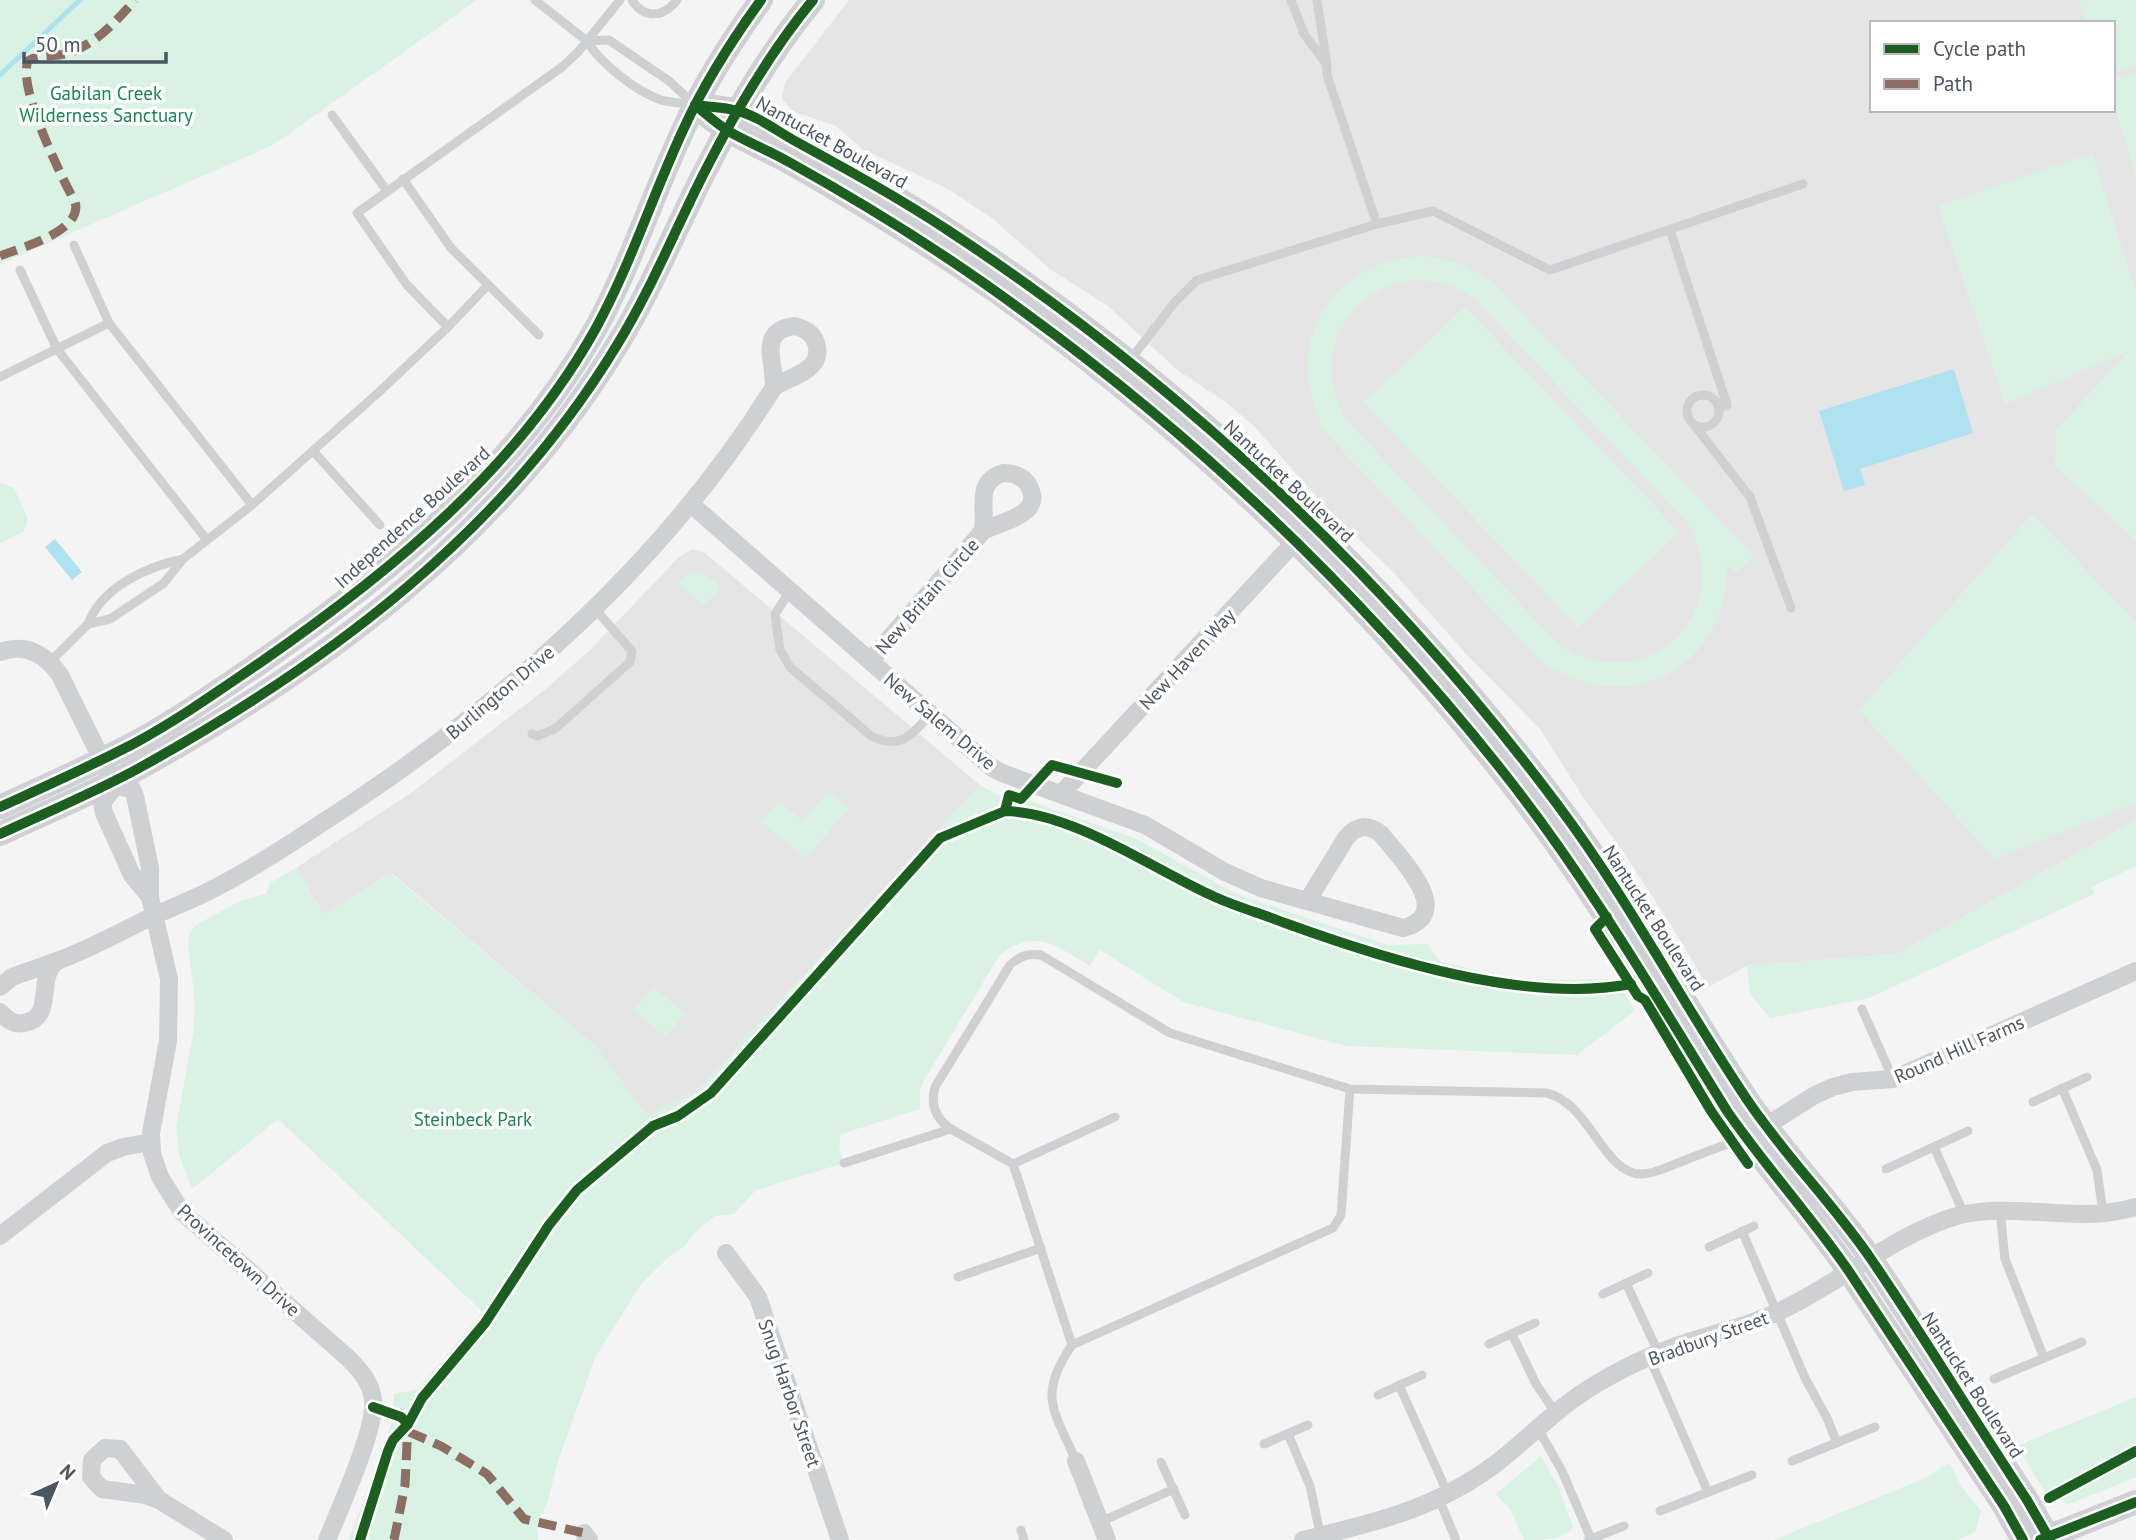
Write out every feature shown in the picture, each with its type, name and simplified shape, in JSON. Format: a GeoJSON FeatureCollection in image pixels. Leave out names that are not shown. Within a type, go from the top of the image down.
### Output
{"type":"FeatureCollection","features":[{"type":"Feature","properties":{"kind":"street","name":"Independence Boulevard"},"geometry":{"type":"LineString","coordinates":[[0,807],[110,776],[146,736],[216,692],[331,612],[398,559],[500,462],[561,383],[596,327],[627,264],[695,105],[709,78],[761,0]]}},
{"type":"Feature","properties":{"kind":"street","name":"Independence Boulevard"},"geometry":{"type":"LineString","coordinates":[[0,834],[220,720],[354,631],[394,600],[466,535],[499,501],[565,422],[617,345],[648,290],[733,120],[776,48],[813,0]]}},
{"type":"Feature","properties":{"kind":"street","name":"Nantucket Boulevard"},"geometry":{"type":"LineString","coordinates":[[695,105],[733,120],[789,162],[932,249],[1024,312],[1121,371],[1193,445],[1304,532],[1365,611],[1501,769],[1576,871],[1756,1131],[2004,1506],[2023,1540]]}},
{"type":"Feature","properties":{"kind":"street","name":"Burlington Drive"},"geometry":{"type":"LineString","coordinates":[[0,987],[12,977],[57,961],[155,916],[258,864],[383,783],[448,736],[549,653],[595,609],[691,504],[742,438],[774,387]]}},
{"type":"Feature","properties":{"kind":"street","name":"New Salem Drive"},"geometry":{"type":"LineString","coordinates":[[691,504],[991,767],[1145,825],[1243,881],[1403,928],[1417,922],[1427,905],[1423,888],[1381,834],[1363,826],[1353,830],[1346,838],[1308,900]]}},
{"type":"Feature","properties":{"kind":"street","name":"New Britain Circle"},"geometry":{"type":"LineString","coordinates":[[870,662],[984,531]]}},
{"type":"Feature","properties":{"kind":"street","name":"New Haven Way"},"geometry":{"type":"LineString","coordinates":[[1061,794],[1304,532]]}},
{"type":"Feature","properties":{"kind":"street"},"geometry":{"type":"LineString","coordinates":[[0,652],[10,649],[30,650],[50,662]]}},
{"type":"Feature","properties":{"kind":"street","name":"Provincetown Drive"},"geometry":{"type":"LineString","coordinates":[[50,662],[60,675],[110,776],[132,789],[135,796],[150,868],[150,897],[169,979],[168,1041],[151,1142],[160,1177],[182,1212],[348,1358],[368,1383],[373,1399],[372,1418],[327,1540]]}},
{"type":"Feature","properties":{"kind":"street"},"geometry":{"type":"LineString","coordinates":[[110,776],[102,803],[104,813],[132,874],[150,897]]}},
{"type":"Feature","properties":{"kind":"street"},"geometry":{"type":"LineString","coordinates":[[0,1012],[18,1024],[33,1020],[39,1015],[45,1000],[46,977],[57,961]]}},
{"type":"Feature","properties":{"kind":"street","name":"Round Hill Farms"},"geometry":{"type":"LineString","coordinates":[[1756,1131],[1833,1087],[1852,1082],[1893,1079],[2136,971]]}},
{"type":"Feature","properties":{"kind":"street","name":"Nantucket Boulevard"},"geometry":{"type":"LineString","coordinates":[[1756,1131],[1869,1257],[2027,1500],[2046,1539]]}},
{"type":"Feature","properties":{"kind":"street"},"geometry":{"type":"LineString","coordinates":[[0,1236],[107,1153],[151,1142]]}},
{"type":"Feature","properties":{"kind":"street","name":"Bradbury Street"},"geometry":{"type":"LineString","coordinates":[[1303,1540],[1322,1538],[1391,1519],[1443,1496],[1499,1461],[1555,1412],[1599,1382],[1691,1341],[1736,1329],[1778,1312],[1811,1296],[1869,1257],[1909,1236],[1964,1214],[2103,1213],[2136,1207]]}},
{"type":"Feature","properties":{"kind":"street","name":"Snug Harbor Street"},"geometry":{"type":"LineString","coordinates":[[726,1253],[758,1297],[840,1540]]}},
{"type":"Feature","properties":{"kind":"street"},"geometry":{"type":"LineString","coordinates":[[1076,1461],[1103,1535]]}},
{"type":"Feature","properties":{"kind":"street"},"geometry":{"type":"LineString","coordinates":[[159,1500],[224,1540]]}},
{"type":"Feature","properties":{"kind":"street"},"geometry":{"type":"LineString","coordinates":[[2046,1539],[2136,1502]]}},
{"type":"Feature","properties":{"kind":"lane"},"geometry":{"type":"LineString","coordinates":[[535,0],[587,41],[597,57],[645,91],[661,100],[695,105]]}},
{"type":"Feature","properties":{"kind":"lane"},"geometry":{"type":"LineString","coordinates":[[448,327],[407,285],[357,213],[562,66],[587,41],[620,0]]}},
{"type":"Feature","properties":{"kind":"lane"},"geometry":{"type":"LineString","coordinates":[[632,0],[639,9],[655,15],[670,9],[677,0]]}},
{"type":"Feature","properties":{"kind":"lane"},"geometry":{"type":"LineString","coordinates":[[1291,0],[1304,34],[1327,65]]}},
{"type":"Feature","properties":{"kind":"lane"},"geometry":{"type":"LineString","coordinates":[[1317,0],[1327,75],[1377,224]]}},
{"type":"Feature","properties":{"kind":"lane"},"geometry":{"type":"LineString","coordinates":[[587,41],[609,40],[669,81],[695,105]]}},
{"type":"Feature","properties":{"kind":"lane"},"geometry":{"type":"LineString","coordinates":[[332,114],[387,191]]}},
{"type":"Feature","properties":{"kind":"lane"},"geometry":{"type":"LineString","coordinates":[[403,179],[451,248],[539,335]]}},
{"type":"Feature","properties":{"kind":"lane"},"geometry":{"type":"LineString","coordinates":[[1121,371],[1175,302],[1197,280],[1377,224],[1433,211],[1550,270],[1803,184]]}},
{"type":"Feature","properties":{"kind":"lane"},"geometry":{"type":"LineString","coordinates":[[1670,230],[1727,405],[1719,408]]}},
{"type":"Feature","properties":{"kind":"lane"},"geometry":{"type":"LineString","coordinates":[[74,246],[109,323],[252,505]]}},
{"type":"Feature","properties":{"kind":"lane"},"geometry":{"type":"LineString","coordinates":[[20,270],[57,349],[207,540]]}},
{"type":"Feature","properties":{"kind":"lane"},"geometry":{"type":"LineString","coordinates":[[88,625],[110,619],[163,583],[183,559],[252,505],[313,451],[448,327],[488,285]]}},
{"type":"Feature","properties":{"kind":"lane"},"geometry":{"type":"LineString","coordinates":[[0,377],[109,323]]}},
{"type":"Feature","properties":{"kind":"lane"},"geometry":{"type":"LineString","coordinates":[[1695,426],[1706,428],[1718,418],[1717,403],[1709,396],[1693,398],[1687,407],[1687,413],[1695,426],[1750,497],[1791,608]]}},
{"type":"Feature","properties":{"kind":"lane"},"geometry":{"type":"LineString","coordinates":[[313,451],[380,525]]}},
{"type":"Feature","properties":{"kind":"lane"},"geometry":{"type":"LineString","coordinates":[[50,662],[88,625],[97,605],[122,585],[158,565],[183,559]]}},
{"type":"Feature","properties":{"kind":"lane"},"geometry":{"type":"LineString","coordinates":[[790,591],[775,614],[780,650],[790,667],[871,736],[881,741],[894,743],[910,736],[930,714]]}},
{"type":"Feature","properties":{"kind":"lane"},"geometry":{"type":"LineString","coordinates":[[532,734],[538,736],[556,728],[629,662],[632,651],[595,609]]}},
{"type":"Feature","properties":{"kind":"lane"},"geometry":{"type":"LineString","coordinates":[[1072,1345],[1013,1164],[942,1124],[933,1103],[935,1087],[1010,965],[1021,957],[1041,955],[1170,1032],[1350,1089],[1554,1095],[1576,1111],[1618,1165],[1625,1170],[1641,1174],[1756,1131]]}},
{"type":"Feature","properties":{"kind":"lane"},"geometry":{"type":"LineString","coordinates":[[1862,1009],[1893,1079]]}},
{"type":"Feature","properties":{"kind":"lane"},"geometry":{"type":"LineString","coordinates":[[2033,1102],[2087,1077]]}},
{"type":"Feature","properties":{"kind":"lane"},"geometry":{"type":"LineString","coordinates":[[2062,1088],[2097,1171],[2103,1213]]}},
{"type":"Feature","properties":{"kind":"lane"},"geometry":{"type":"LineString","coordinates":[[1076,1461],[1056,1417],[1051,1392],[1059,1364],[1072,1345],[1333,1228],[1341,1214],[1350,1089]]}},
{"type":"Feature","properties":{"kind":"lane"},"geometry":{"type":"LineString","coordinates":[[1013,1164],[1115,1117]]}},
{"type":"Feature","properties":{"kind":"lane"},"geometry":{"type":"LineString","coordinates":[[844,1163],[951,1129]]}},
{"type":"Feature","properties":{"kind":"lane"},"geometry":{"type":"LineString","coordinates":[[1886,1169],[1968,1131]]}},
{"type":"Feature","properties":{"kind":"lane"},"geometry":{"type":"LineString","coordinates":[[1934,1147],[1964,1214]]}},
{"type":"Feature","properties":{"kind":"lane"},"geometry":{"type":"LineString","coordinates":[[2000,1212],[2005,1259],[2044,1358]]}},
{"type":"Feature","properties":{"kind":"lane"},"geometry":{"type":"LineString","coordinates":[[1709,1247],[1754,1226]]}},
{"type":"Feature","properties":{"kind":"lane"},"geometry":{"type":"LineString","coordinates":[[1742,1231],[1805,1378],[1837,1443]]}},
{"type":"Feature","properties":{"kind":"lane"},"geometry":{"type":"LineString","coordinates":[[958,1277],[1041,1248]]}},
{"type":"Feature","properties":{"kind":"lane"},"geometry":{"type":"LineString","coordinates":[[1603,1294],[1648,1273]]}},
{"type":"Feature","properties":{"kind":"lane"},"geometry":{"type":"LineString","coordinates":[[1626,1283],[1709,1492]]}},
{"type":"Feature","properties":{"kind":"lane"},"geometry":{"type":"LineString","coordinates":[[1489,1344],[1535,1323]]}},
{"type":"Feature","properties":{"kind":"lane"},"geometry":{"type":"LineString","coordinates":[[1512,1334],[1536,1384],[1555,1412]]}},
{"type":"Feature","properties":{"kind":"lane"},"geometry":{"type":"LineString","coordinates":[[1994,1379],[2082,1342]]}},
{"type":"Feature","properties":{"kind":"lane"},"geometry":{"type":"LineString","coordinates":[[1378,1395],[1422,1375]]}},
{"type":"Feature","properties":{"kind":"lane"},"geometry":{"type":"LineString","coordinates":[[1399,1385],[1443,1496],[1457,1540]]}},
{"type":"Feature","properties":{"kind":"lane"},"geometry":{"type":"LineString","coordinates":[[1264,1444],[1308,1425]]}},
{"type":"Feature","properties":{"kind":"lane"},"geometry":{"type":"LineString","coordinates":[[1537,1427],[1562,1471],[1589,1539],[1624,1526]]}},
{"type":"Feature","properties":{"kind":"lane"},"geometry":{"type":"LineString","coordinates":[[1792,1461],[1875,1427]]}},
{"type":"Feature","properties":{"kind":"lane"},"geometry":{"type":"LineString","coordinates":[[1288,1434],[1310,1486],[1322,1538]]}},
{"type":"Feature","properties":{"kind":"lane"},"geometry":{"type":"LineString","coordinates":[[1161,1462],[1185,1515]]}},
{"type":"Feature","properties":{"kind":"lane"},"geometry":{"type":"LineString","coordinates":[[1660,1511],[1752,1475]]}},
{"type":"Feature","properties":{"kind":"lane"},"geometry":{"type":"LineString","coordinates":[[1103,1535],[1174,1489]]}},
{"type":"Feature","properties":{"kind":"lane"},"geometry":{"type":"LineString","coordinates":[[1021,1530],[1024,1540]]}},
{"type":"Feature","properties":{"kind":"shaded area"},"geometry":{"type":"Polygon","coordinates":[[[849,0],[2136,0],[2136,820],[1897,954],[1747,966],[1708,987],[1669,922],[1540,729],[1468,656],[1392,571],[1326,507],[1255,427],[1227,403],[1176,369],[1108,306],[1050,269],[993,219],[948,189],[862,149],[836,126],[792,111],[782,98],[785,83],[849,0]]]}},
{"type":"Feature","properties":{"kind":"shaded area"},"geometry":{"type":"Polygon","coordinates":[[[693,549],[705,553],[980,785],[696,1092],[646,1116],[596,1047],[395,876],[390,873],[324,915],[296,868],[411,793],[547,688],[590,650],[679,557],[693,549]]]}},
{"type":"Feature","properties":{"kind":"green space","name":"Gabilan Creek Wilderness Sanctuary"},"geometry":{"type":"Polygon","coordinates":[[[0,0],[477,0],[273,145],[0,264],[0,0]]]}},
{"type":"Feature","properties":{"kind":"green space"},"geometry":{"type":"Polygon","coordinates":[[[2079,0],[2136,0],[2136,66],[2115,72],[2115,21],[2086,21],[2079,0]]]}},
{"type":"Feature","properties":{"kind":"green space"},"geometry":{"type":"Polygon","coordinates":[[[2136,72],[2136,176],[2115,108],[2115,78],[2136,72]]]}},
{"type":"Feature","properties":{"kind":"green space"},"geometry":{"type":"Polygon","coordinates":[[[2092,153],[2136,292],[2136,541],[2055,466],[2056,430],[2129,351],[2005,404],[1938,206],[2092,153]]]}},
{"type":"Feature","properties":{"kind":"green space"},"geometry":{"type":"Polygon","coordinates":[[[1424,256],[1459,263],[1490,280],[1754,556],[1736,572],[1727,564],[1723,600],[1711,631],[1693,656],[1668,674],[1640,684],[1609,686],[1577,680],[1544,664],[1326,433],[1313,401],[1308,370],[1311,341],[1321,314],[1338,292],[1361,274],[1390,261],[1424,256]],[[1409,280],[1385,288],[1366,300],[1350,315],[1339,333],[1333,353],[1332,374],[1336,397],[1346,420],[1559,645],[1592,660],[1623,662],[1651,655],[1675,639],[1692,616],[1701,588],[1700,557],[1688,523],[1475,299],[1444,284],[1409,280]]]}},
{"type":"Feature","properties":{"kind":"green space"},"geometry":{"type":"Polygon","coordinates":[[[1465,307],[1679,532],[1578,628],[1364,402],[1465,307]]]}},
{"type":"Feature","properties":{"kind":"green space"},"geometry":{"type":"Polygon","coordinates":[[[0,483],[14,488],[28,519],[24,531],[0,543],[0,483]]]}},
{"type":"Feature","properties":{"kind":"green space"},"geometry":{"type":"Polygon","coordinates":[[[2032,514],[2136,622],[2136,803],[1995,859],[1859,710],[2032,514]]]}},
{"type":"Feature","properties":{"kind":"green space"},"geometry":{"type":"Polygon","coordinates":[[[699,571],[717,583],[720,590],[703,605],[678,583],[690,572],[699,571]]]}},
{"type":"Feature","properties":{"kind":"green space","name":"Steinbeck Park"},"geometry":{"type":"Polygon","coordinates":[[[980,785],[1003,797],[1027,800],[1137,839],[1236,894],[1388,945],[1428,944],[1440,961],[1513,980],[1616,979],[1635,1011],[1577,1055],[1346,1046],[1183,1002],[1100,950],[1090,966],[1046,942],[1024,942],[999,956],[923,1082],[920,1109],[841,1134],[839,1147],[844,1163],[756,1190],[734,1214],[715,1216],[697,1230],[684,1247],[671,1255],[641,1284],[595,1358],[558,1461],[547,1504],[537,1524],[538,1540],[349,1540],[393,1420],[394,1394],[417,1390],[483,1312],[278,1119],[192,1189],[179,1155],[176,1127],[193,1034],[195,1003],[188,943],[190,933],[196,925],[242,900],[266,894],[270,883],[296,868],[324,915],[390,873],[596,1047],[647,1115],[696,1091],[980,785]]]}},
{"type":"Feature","properties":{"kind":"green space"},"geometry":{"type":"Polygon","coordinates":[[[828,791],[849,809],[805,858],[761,822],[779,801],[803,821],[828,791]]]}},
{"type":"Feature","properties":{"kind":"green space"},"geometry":{"type":"Polygon","coordinates":[[[2136,820],[2136,866],[2092,887],[2094,894],[1869,998],[1770,1018],[1750,994],[1747,966],[1897,954],[2136,820]]]}},
{"type":"Feature","properties":{"kind":"green space"},"geometry":{"type":"Polygon","coordinates":[[[653,987],[685,1013],[666,1037],[633,1011],[653,987]]]}},
{"type":"Feature","properties":{"kind":"green space"},"geometry":{"type":"Polygon","coordinates":[[[2136,1397],[2136,1477],[2069,1504],[2045,1492],[2017,1446],[2136,1397]]]}},
{"type":"Feature","properties":{"kind":"green space"},"geometry":{"type":"Polygon","coordinates":[[[1541,1456],[1559,1488],[1573,1527],[1559,1537],[1524,1540],[1510,1509],[1496,1494],[1541,1456]]]}},
{"type":"Feature","properties":{"kind":"green space"},"geometry":{"type":"Polygon","coordinates":[[[1949,1463],[1962,1487],[1981,1511],[1975,1532],[1957,1540],[1774,1540],[1925,1478],[1949,1463]]]}},
{"type":"Feature","properties":{"kind":"water"},"geometry":{"type":"Polygon","coordinates":[[[1954,369],[1973,433],[1860,469],[1865,485],[1844,491],[1819,411],[1954,369]]]}},
{"type":"Feature","properties":{"kind":"water"},"geometry":{"type":"Polygon","coordinates":[[[55,539],[82,572],[72,580],[45,547],[55,539]]]}},
{"type":"Feature","properties":{"kind":"waterway"},"geometry":{"type":"LineString","coordinates":[[0,75],[80,0]]}},
{"type":"Feature","properties":{"kind":"marked path"},"geometry":{"type":"LineString","coordinates":[[0,256],[60,230],[70,222],[75,212],[75,202],[34,110],[26,73],[28,61],[41,56],[65,54],[86,45],[104,32],[135,0]]}},
{"type":"Feature","properties":{"kind":"marked path"},"geometry":{"type":"LineString","coordinates":[[394,1540],[405,1485],[408,1424]]}},
{"type":"Feature","properties":{"kind":"marked path"},"geometry":{"type":"LineString","coordinates":[[409,1432],[441,1446],[487,1474],[524,1519],[584,1533]]}},
{"type":"Feature","properties":{"kind":"cycle path"},"geometry":{"type":"LineString","coordinates":[[0,807],[135,743],[230,683],[310,628],[404,554],[490,471],[529,427],[565,379],[596,328],[609,304],[692,111],[761,0]]}},
{"type":"Feature","properties":{"kind":"cycle path"},"geometry":{"type":"LineString","coordinates":[[0,834],[141,767],[279,683],[345,637],[407,587],[467,533],[522,475],[572,413],[617,345],[741,105],[767,62],[813,0]]}},
{"type":"Feature","properties":{"kind":"cycle path"},"geometry":{"type":"LineString","coordinates":[[695,105],[725,108],[758,119],[911,207],[1035,291],[1119,354],[1200,421],[1278,491],[1352,565],[1424,642],[1492,721],[1583,839],[1744,1095],[1871,1259],[2050,1540]]}},
{"type":"Feature","properties":{"kind":"cycle path"},"geometry":{"type":"LineString","coordinates":[[695,105],[730,132],[819,179],[938,252],[1090,362],[1155,414],[1278,524],[1393,642],[1500,768],[1562,851],[1727,1111],[1848,1270],[2004,1506],[2023,1540]]}},
{"type":"Feature","properties":{"kind":"cycle path"},"geometry":{"type":"LineString","coordinates":[[1005,811],[1009,795],[1021,799],[1052,765],[1117,783]]}},
{"type":"Feature","properties":{"kind":"cycle path"},"geometry":{"type":"LineString","coordinates":[[408,1424],[422,1398],[485,1323],[549,1225],[577,1190],[653,1126],[678,1116],[711,1093],[940,838],[1005,811],[1058,821],[1113,844],[1223,901],[1366,951],[1501,983],[1590,989],[1631,984]]}},
{"type":"Feature","properties":{"kind":"cycle path"},"geometry":{"type":"LineString","coordinates":[[1607,917],[1595,929],[1638,996],[1645,1000],[1711,1111],[1748,1164]]}},
{"type":"Feature","properties":{"kind":"cycle path"},"geometry":{"type":"LineString","coordinates":[[360,1540],[388,1451],[393,1440],[408,1424],[401,1417],[373,1407]]}},
{"type":"Feature","properties":{"kind":"cycle path"},"geometry":{"type":"LineString","coordinates":[[2049,1498],[2136,1451]]}},
{"type":"Feature","properties":{"kind":"cycle path"},"geometry":{"type":"LineString","coordinates":[[2040,1540],[2136,1502]]}}]}
